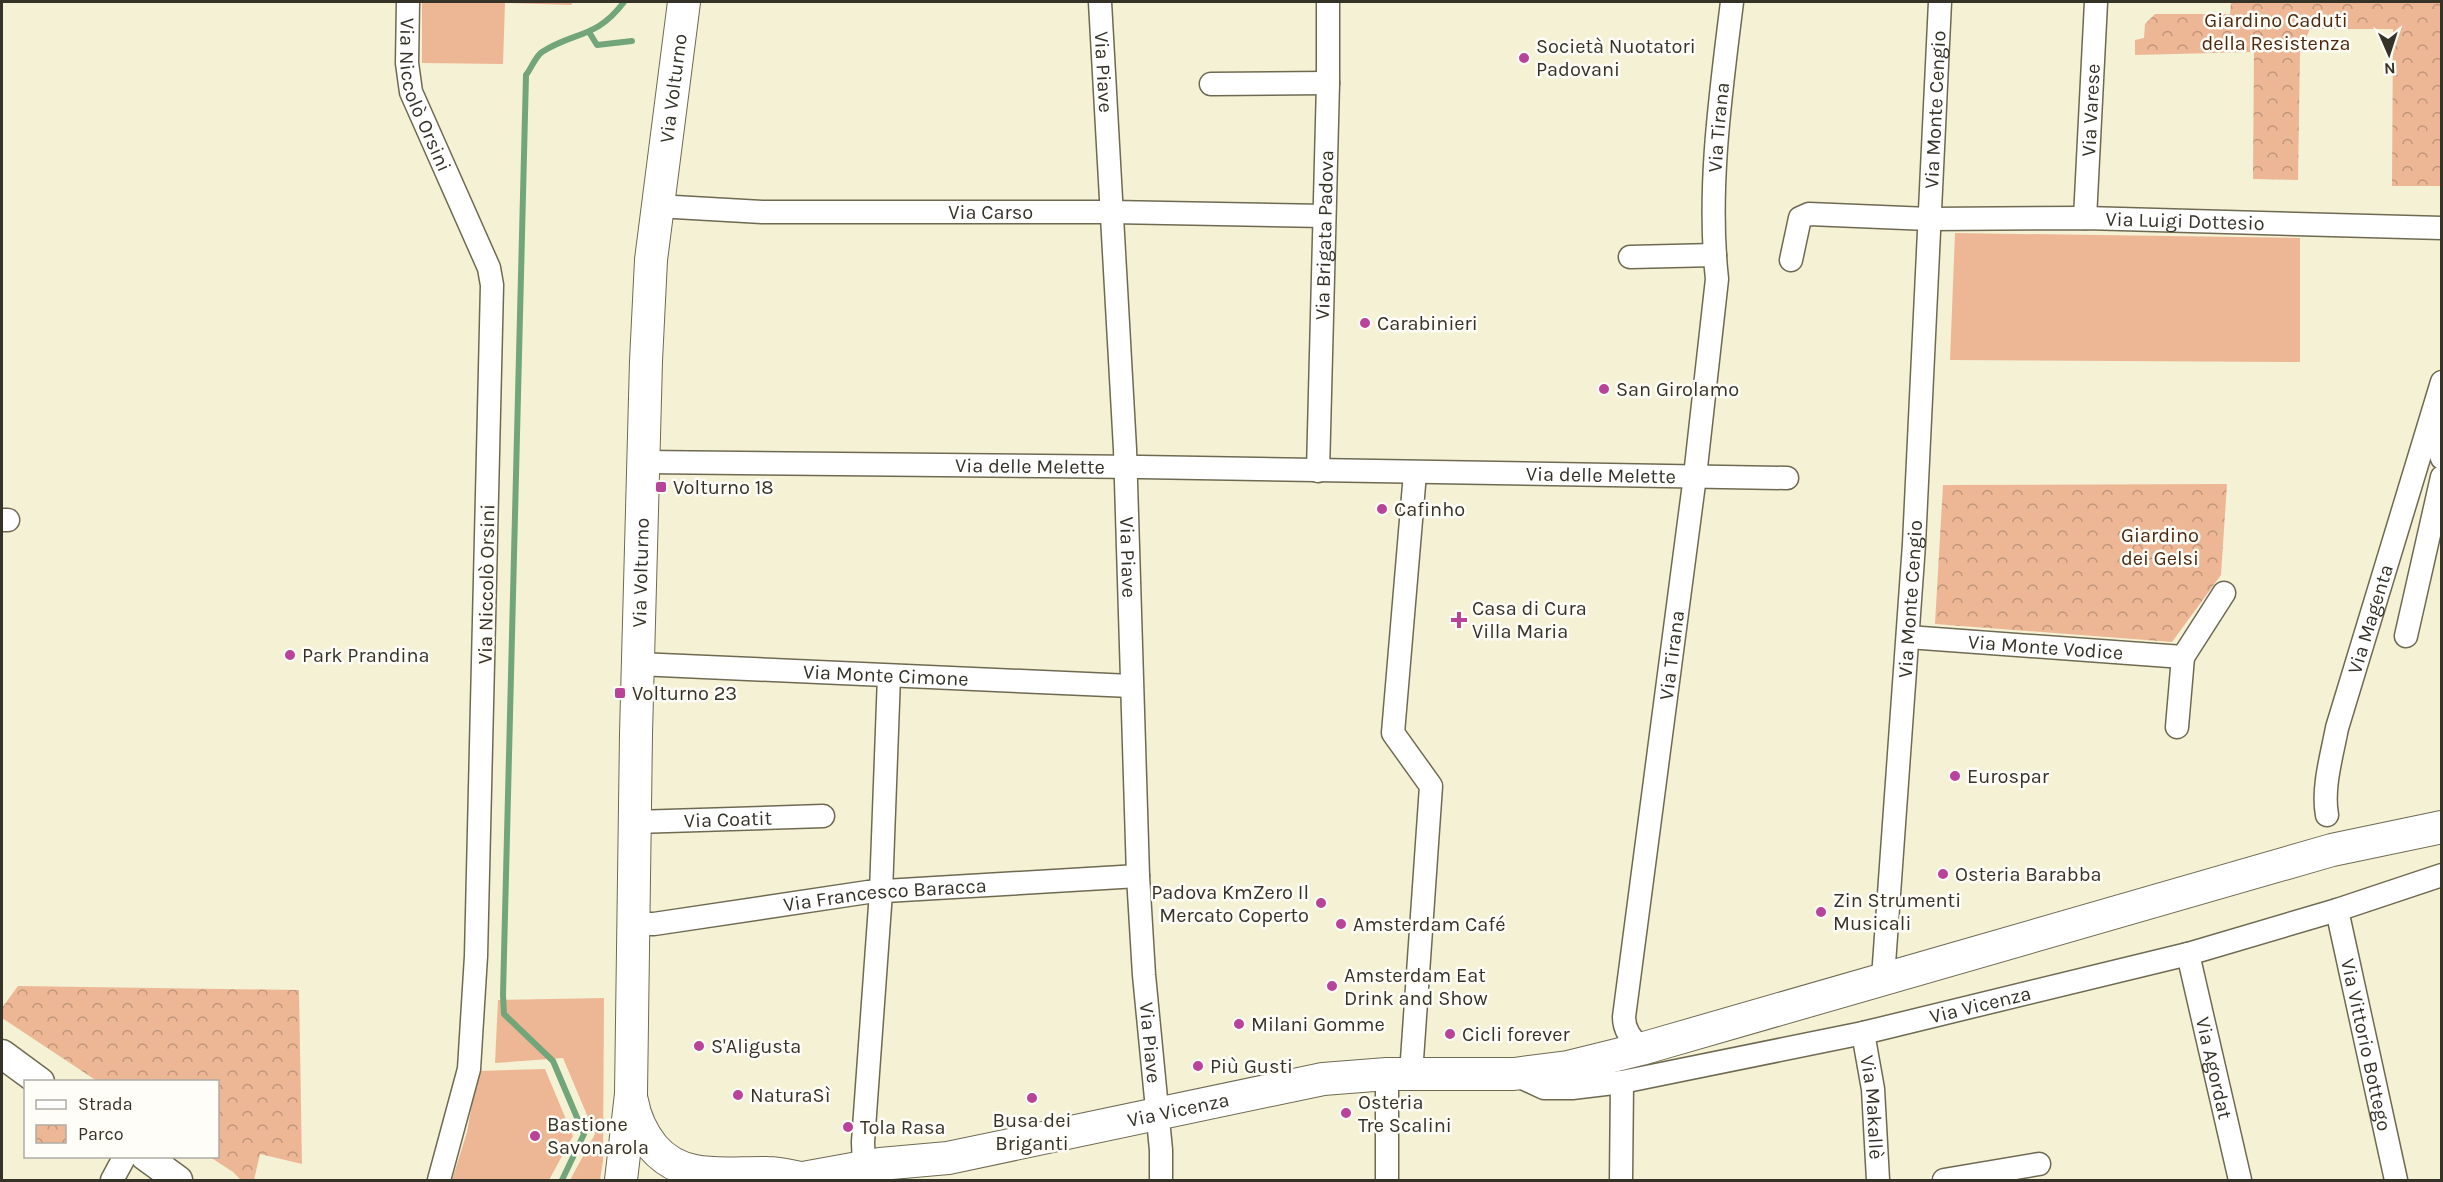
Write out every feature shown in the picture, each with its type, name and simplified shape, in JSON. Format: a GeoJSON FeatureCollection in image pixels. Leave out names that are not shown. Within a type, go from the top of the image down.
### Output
{"type":"FeatureCollection","features":[{"type":"Feature","properties":{"kind":"main road","name":"Via Volturno"},"geometry":{"type":"LineString","coordinates":[[621,1180],[631,1094],[638,664],[651,271],[657,206],[677,74],[684,2]]}},
{"type":"Feature","properties":{"kind":"main road"},"geometry":{"type":"LineString","coordinates":[[2332,850],[2407,821],[2442,811]]}},
{"type":"Feature","properties":{"kind":"main road"},"geometry":{"type":"LineString","coordinates":[[2332,850],[2442,827]]}},
{"type":"Feature","properties":{"kind":"main road","name":"Via Vicenza"},"geometry":{"type":"LineString","coordinates":[[631,1094],[634,1114],[645,1137],[666,1163],[678,1170],[709,1175],[770,1173],[796,1179],[869,1174],[1323,1079],[1399,1074],[1514,1074],[1568,1067],[1641,1049],[2332,850]]}},
{"type":"Feature","properties":{"kind":"main road","name":"Via Volturno"},"geometry":{"type":"LineString","coordinates":[[626,1146],[639,1180]]}},
{"type":"Feature","properties":{"kind":"street","name":"Via Niccolò Orsini"},"geometry":{"type":"LineString","coordinates":[[408,2],[407,63],[411,92],[489,268],[492,285],[476,956],[468,1069],[440,1180]]}},
{"type":"Feature","properties":{"kind":"street","name":"Via Piave"},"geometry":{"type":"LineString","coordinates":[[1100,2],[1125,466],[1138,876],[1144,975],[1158,1114],[1161,1180]]}},
{"type":"Feature","properties":{"kind":"street","name":"Via Brigata Padova"},"geometry":{"type":"LineString","coordinates":[[1318,471],[1328,2]]}},
{"type":"Feature","properties":{"kind":"street","name":"Via Tirana"},"geometry":{"type":"LineString","coordinates":[[1641,1049],[1624,1026],[1631,957],[1695,476],[1717,279],[1714,255],[1716,149],[1732,2]]}},
{"type":"Feature","properties":{"kind":"street","name":"Via Monte Cengio"},"geometry":{"type":"LineString","coordinates":[[1883,978],[1908,638],[1924,360],[1940,2]]}},
{"type":"Feature","properties":{"kind":"street","name":"Via Varese"},"geometry":{"type":"LineString","coordinates":[[2085,218],[2096,2]]}},
{"type":"Feature","properties":{"kind":"street"},"geometry":{"type":"LineString","coordinates":[[1211,84],[1328,83]]}},
{"type":"Feature","properties":{"kind":"street","name":"Via Carso"},"geometry":{"type":"LineString","coordinates":[[657,206],[774,212],[1112,212],[1324,216]]}},
{"type":"Feature","properties":{"kind":"street"},"geometry":{"type":"LineString","coordinates":[[1791,260],[1796,230],[1804,214],[1929,219]]}},
{"type":"Feature","properties":{"kind":"street","name":"Via Luigi Dottesio"},"geometry":{"type":"LineString","coordinates":[[1929,219],[2085,218],[2442,228]]}},
{"type":"Feature","properties":{"kind":"street"},"geometry":{"type":"LineString","coordinates":[[1630,257],[1714,255]]}},
{"type":"Feature","properties":{"kind":"street","name":"Via Magenta"},"geometry":{"type":"LineString","coordinates":[[2327,815],[2325,806],[2328,778],[2337,728],[2442,382]]}},
{"type":"Feature","properties":{"kind":"street"},"geometry":{"type":"LineString","coordinates":[[2430,426],[2442,458]]}},
{"type":"Feature","properties":{"kind":"street","name":"Via delle Melette"},"geometry":{"type":"LineString","coordinates":[[644,462],[1125,466],[1787,478]]}},
{"type":"Feature","properties":{"kind":"street"},"geometry":{"type":"LineString","coordinates":[[1387,1180],[1431,786],[1393,733],[1415,473]]}},
{"type":"Feature","properties":{"kind":"street","name":"Via Magenta"},"geometry":{"type":"LineString","coordinates":[[2406,636],[2442,477]]}},
{"type":"Feature","properties":{"kind":"street"},"geometry":{"type":"LineString","coordinates":[[2177,728],[2183,657],[2224,593]]}},
{"type":"Feature","properties":{"kind":"street","name":"Via Monte Vodice"},"geometry":{"type":"LineString","coordinates":[[1908,638],[2183,657]]}},
{"type":"Feature","properties":{"kind":"street","name":"Via Monte Cimone"},"geometry":{"type":"LineString","coordinates":[[638,664],[1131,686]]}},
{"type":"Feature","properties":{"kind":"street"},"geometry":{"type":"LineString","coordinates":[[869,1174],[889,676]]}},
{"type":"Feature","properties":{"kind":"street","name":"Via Coatit"},"geometry":{"type":"LineString","coordinates":[[635,822],[822,816]]}},
{"type":"Feature","properties":{"kind":"street","name":"Via Vicenza"},"geometry":{"type":"LineString","coordinates":[[1514,1074],[1544,1088],[1572,1088],[1622,1082],[1863,1033],[2187,954],[2337,910],[2442,875]]}},
{"type":"Feature","properties":{"kind":"street","name":"Via Francesco Baracca"},"geometry":{"type":"LineString","coordinates":[[633,924],[654,924],[868,892],[1138,876]]}},
{"type":"Feature","properties":{"kind":"street","name":"Via Vittorio Bottego"},"geometry":{"type":"LineString","coordinates":[[2337,910],[2396,1180]]}},
{"type":"Feature","properties":{"kind":"street","name":"Via Agordat"},"geometry":{"type":"LineString","coordinates":[[2187,954],[2241,1180]]}},
{"type":"Feature","properties":{"kind":"street","name":"Via Makallè"},"geometry":{"type":"LineString","coordinates":[[1863,1033],[1873,1089],[1878,1180]]}},
{"type":"Feature","properties":{"kind":"street"},"geometry":{"type":"LineString","coordinates":[[2,1054],[37,1080]]}},
{"type":"Feature","properties":{"kind":"street"},"geometry":{"type":"LineString","coordinates":[[1621,1180],[1622,1082]]}},
{"type":"Feature","properties":{"kind":"street"},"geometry":{"type":"LineString","coordinates":[[112,1180],[124,1158]]}},
{"type":"Feature","properties":{"kind":"street"},"geometry":{"type":"LineString","coordinates":[[148,1158],[178,1180]]}},
{"type":"Feature","properties":{"kind":"street"},"geometry":{"type":"LineString","coordinates":[[1944,1180],[2039,1164]]}},
{"type":"Feature","properties":{"kind":"green space"},"geometry":{"type":"Polygon","coordinates":[[[422,2],[573,2],[571,5],[505,3],[503,64],[422,63],[422,2]]]}},
{"type":"Feature","properties":{"kind":"green space","name":"Giardino Caduti della Resistenza"},"geometry":{"type":"Polygon","coordinates":[[[2231,2],[2441,2],[2441,186],[2392,186],[2393,29],[2310,29],[2300,51],[2298,180],[2253,179],[2254,52],[2135,55],[2135,40],[2144,38],[2145,24],[2155,14],[2230,14],[2231,2]]]}},
{"type":"Feature","properties":{"kind":"green space"},"geometry":{"type":"Polygon","coordinates":[[[1955,233],[2300,238],[2300,362],[1950,360],[1955,233]]]}},
{"type":"Feature","properties":{"kind":"green space","name":"Giardino dei Gelsi"},"geometry":{"type":"Polygon","coordinates":[[[2227,484],[2221,575],[2172,642],[1935,624],[1943,485],[2227,484]]]}},
{"type":"Feature","properties":{"kind":"green space"},"geometry":{"type":"Polygon","coordinates":[[[18,986],[299,990],[302,1164],[260,1154],[254,1180],[241,1180],[212,1158],[219,1158],[219,1080],[95,1080],[2,1018],[2,1008],[18,986]]]}},
{"type":"Feature","properties":{"kind":"green space"},"geometry":{"type":"Polygon","coordinates":[[[604,998],[603,1161],[600,1180],[570,1180],[595,1134],[563,1058],[495,1063],[498,1000],[604,998]]]}},
{"type":"Feature","properties":{"kind":"green space"},"geometry":{"type":"Polygon","coordinates":[[[545,1069],[573,1136],[549,1180],[452,1180],[467,1132],[478,1071],[545,1069]]]}},
{"type":"Feature","properties":{"kind":"waterway"},"geometry":{"type":"LineString","coordinates":[[562,1180],[584,1134],[553,1061],[504,1014],[503,995],[526,75],[542,52],[594,29],[614,14],[624,2]]}},
{"type":"Feature","properties":{"kind":"waterway"},"geometry":{"type":"LineString","coordinates":[[589,32],[597,45],[632,41]]}},
{"type":"Feature","properties":{"kind":"place","name":"Società Nuotatori Padovani"},"geometry":{"type":"Point","coordinates":[1524,58]}},
{"type":"Feature","properties":{"kind":"place","name":"Carabinieri"},"geometry":{"type":"Point","coordinates":[1365,323]}},
{"type":"Feature","properties":{"kind":"place","name":"San Girolamo"},"geometry":{"type":"Point","coordinates":[1604,389]}},
{"type":"Feature","properties":{"kind":"place","name":"Volturno 18"},"geometry":{"type":"Point","coordinates":[661,487]}},
{"type":"Feature","properties":{"kind":"place","name":"Cafinho"},"geometry":{"type":"Point","coordinates":[1382,509]}},
{"type":"Feature","properties":{"kind":"place","name":"Casa di Cura Villa Maria"},"geometry":{"type":"Point","coordinates":[1459,620]}},
{"type":"Feature","properties":{"kind":"place","name":"Park Prandina"},"geometry":{"type":"Point","coordinates":[290,655]}},
{"type":"Feature","properties":{"kind":"place","name":"Volturno 23"},"geometry":{"type":"Point","coordinates":[620,693]}},
{"type":"Feature","properties":{"kind":"place","name":"Eurospar"},"geometry":{"type":"Point","coordinates":[1955,776]}},
{"type":"Feature","properties":{"kind":"place","name":"Osteria Barabba"},"geometry":{"type":"Point","coordinates":[1943,874]}},
{"type":"Feature","properties":{"kind":"place","name":"Padova KmZero Il Mercato Coperto"},"geometry":{"type":"Point","coordinates":[1321,903]}},
{"type":"Feature","properties":{"kind":"place","name":"Zin Strumenti Musicali"},"geometry":{"type":"Point","coordinates":[1821,912]}},
{"type":"Feature","properties":{"kind":"place","name":"Amsterdam Café"},"geometry":{"type":"Point","coordinates":[1341,924]}},
{"type":"Feature","properties":{"kind":"place","name":"Amsterdam Eat Drink and Show"},"geometry":{"type":"Point","coordinates":[1332,986]}},
{"type":"Feature","properties":{"kind":"place","name":"Milani Gomme"},"geometry":{"type":"Point","coordinates":[1239,1024]}},
{"type":"Feature","properties":{"kind":"place","name":"Cicli forever"},"geometry":{"type":"Point","coordinates":[1450,1034]}},
{"type":"Feature","properties":{"kind":"place","name":"S'Aligusta"},"geometry":{"type":"Point","coordinates":[699,1046]}},
{"type":"Feature","properties":{"kind":"place","name":"Più Gusti"},"geometry":{"type":"Point","coordinates":[1198,1066]}},
{"type":"Feature","properties":{"kind":"place","name":"NaturaSì"},"geometry":{"type":"Point","coordinates":[738,1095]}},
{"type":"Feature","properties":{"kind":"place","name":"Busa dei Briganti"},"geometry":{"type":"Point","coordinates":[1032,1098]}},
{"type":"Feature","properties":{"kind":"place","name":"Osteria Tre Scalini"},"geometry":{"type":"Point","coordinates":[1346,1113]}},
{"type":"Feature","properties":{"kind":"place","name":"Tola Rasa"},"geometry":{"type":"Point","coordinates":[848,1127]}},
{"type":"Feature","properties":{"kind":"place","name":"Bastione Savonarola"},"geometry":{"type":"Point","coordinates":[535,1136]}}]}
